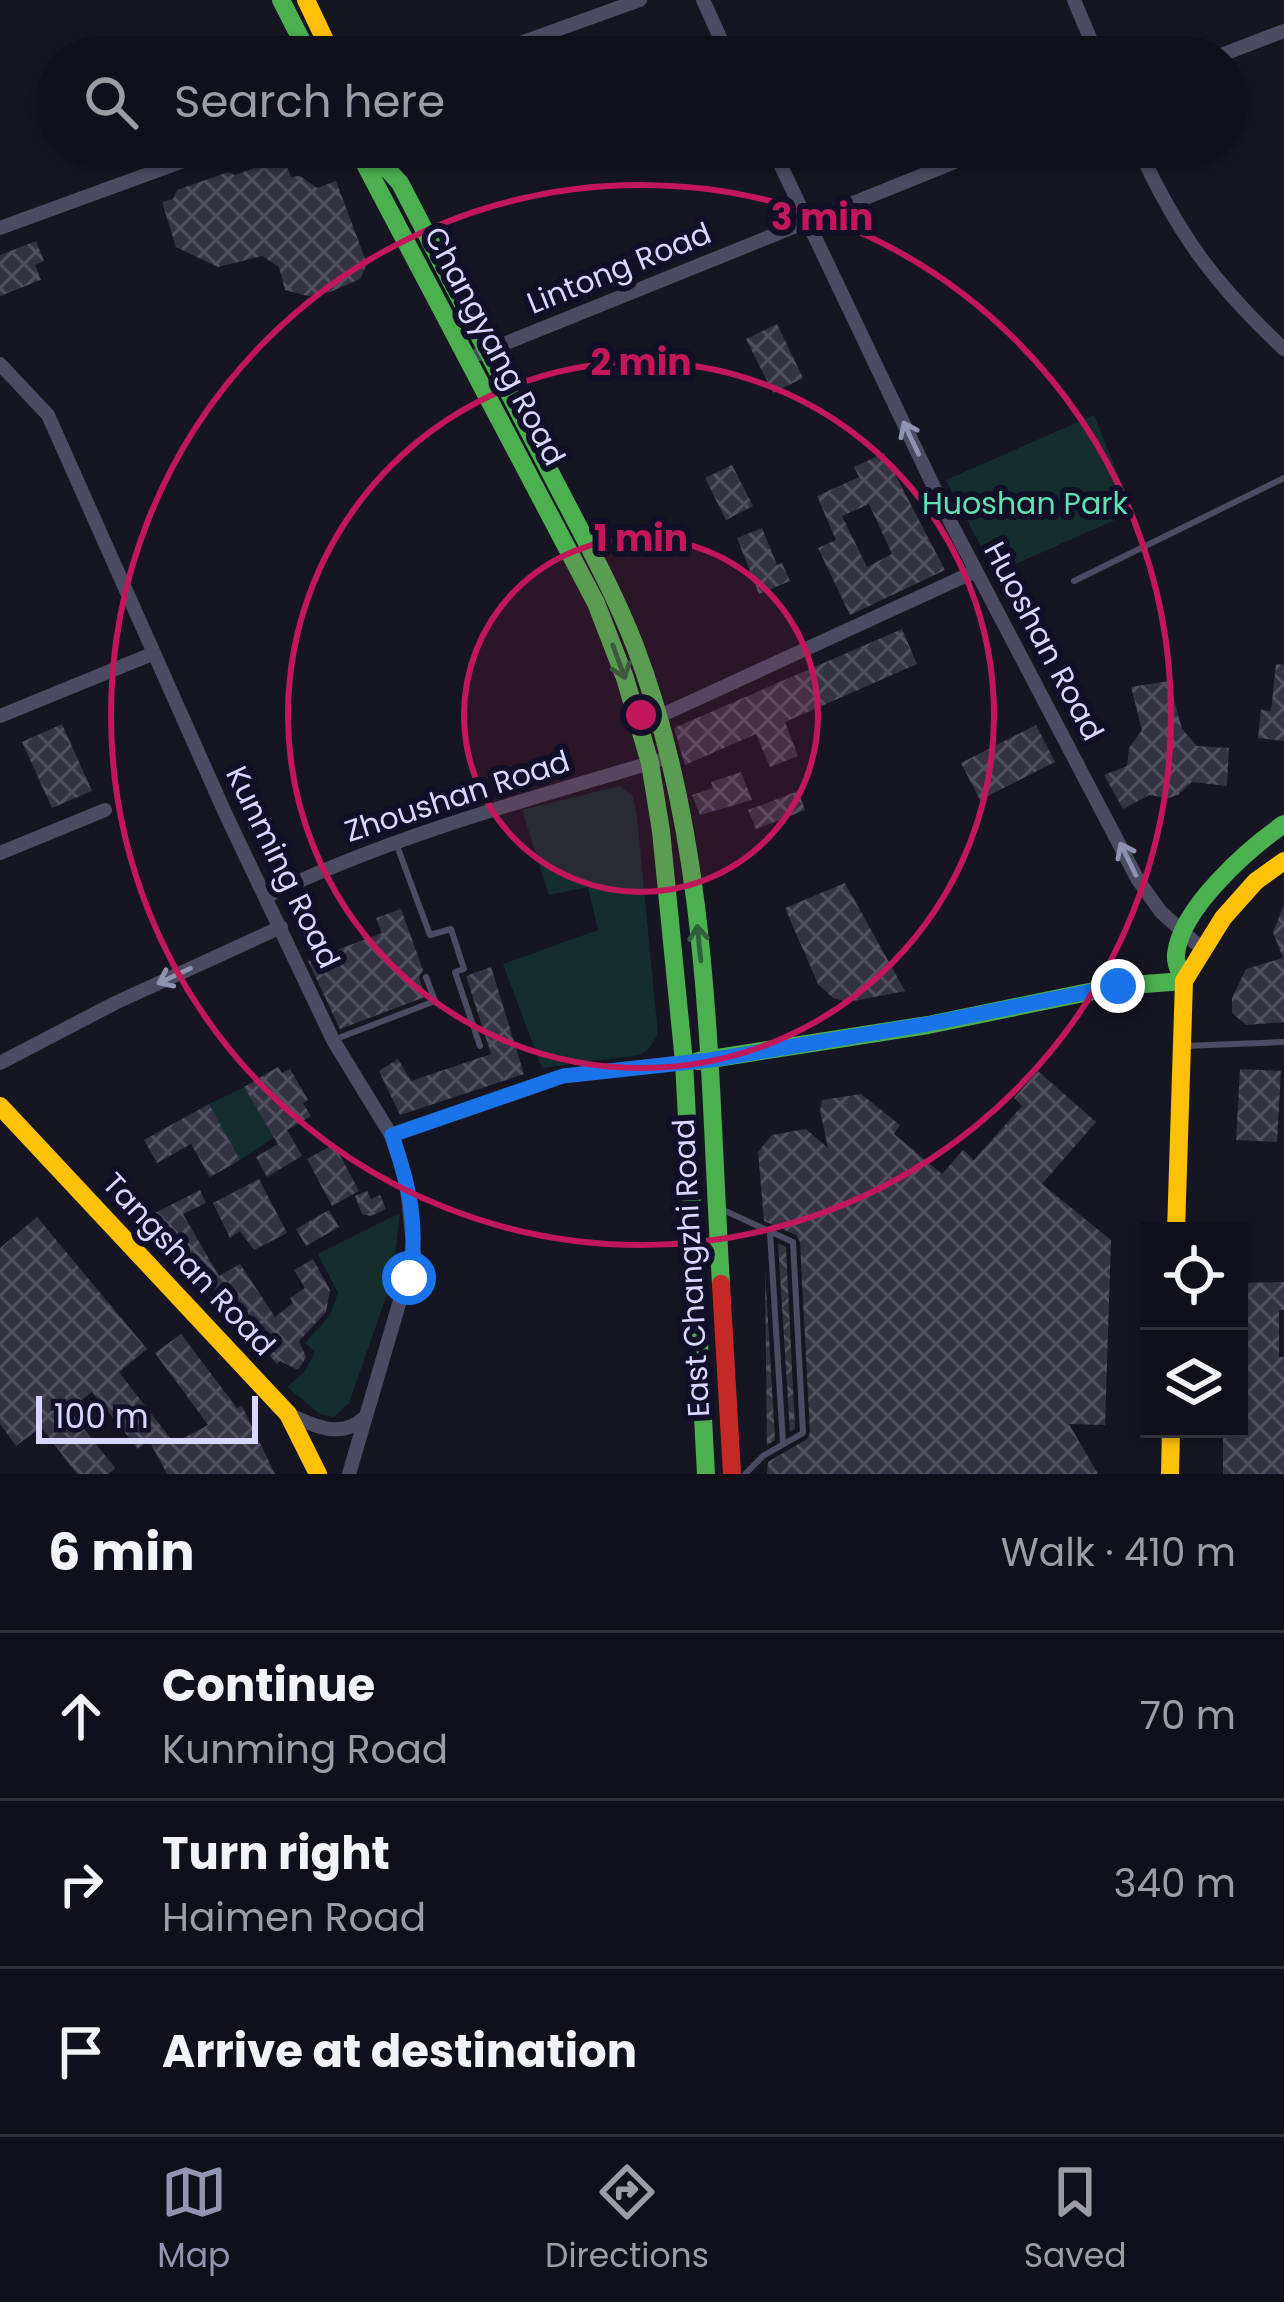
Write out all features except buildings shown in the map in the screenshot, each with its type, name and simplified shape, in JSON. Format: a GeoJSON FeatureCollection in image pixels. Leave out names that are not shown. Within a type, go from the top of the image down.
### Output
{"type":"FeatureCollection","features":[{"type":"Feature","properties":{"kind":"main road"},"geometry":{"type":"LineString","coordinates":[[281,0],[299,36]]}},
{"type":"Feature","properties":{"kind":"main road"},"geometry":{"type":"LineString","coordinates":[[306,0],[323,36]]}},
{"type":"Feature","properties":{"kind":"main road","name":"Changyang Road"},"geometry":{"type":"LineString","coordinates":[[368,168],[597,563],[634,646],[648,722],[691,867],[710,1060]]}},
{"type":"Feature","properties":{"kind":"main road","name":"Changyang Road"},"geometry":{"type":"LineString","coordinates":[[386,168],[400,183],[476,355]]}},
{"type":"Feature","properties":{"kind":"main road","name":"Changyang Road"},"geometry":{"type":"LineString","coordinates":[[660,760],[684,1062]]}},
{"type":"Feature","properties":{"kind":"main road"},"geometry":{"type":"LineString","coordinates":[[1184,981],[1176,964],[1182,932],[1245,854],[1284,824]]}},
{"type":"Feature","properties":{"kind":"main road"},"geometry":{"type":"LineString","coordinates":[[1177,1222],[1184,981],[1202,948],[1256,881],[1284,860]]}},
{"type":"Feature","properties":{"kind":"main road"},"geometry":{"type":"LineString","coordinates":[[684,1062],[928,1024],[1118,986],[1184,981]]}},
{"type":"Feature","properties":{"kind":"main road","name":"East Changzhi Road"},"geometry":{"type":"LineString","coordinates":[[710,1060],[732,1474]]}},
{"type":"Feature","properties":{"kind":"main road","name":"East Changzhi Road"},"geometry":{"type":"LineString","coordinates":[[684,1062],[706,1474]]}},
{"type":"Feature","properties":{"kind":"main road","name":"Tangshan Road"},"geometry":{"type":"LineString","coordinates":[[0,1106],[288,1414],[318,1474]]}},
{"type":"Feature","properties":{"kind":"main road"},"geometry":{"type":"LineString","coordinates":[[1170,1474],[1171,1438]]}},
{"type":"Feature","properties":{"kind":"street"},"geometry":{"type":"LineString","coordinates":[[540,36],[640,0]]}},
{"type":"Feature","properties":{"kind":"street"},"geometry":{"type":"LineString","coordinates":[[703,0],[719,36]]}},
{"type":"Feature","properties":{"kind":"street"},"geometry":{"type":"LineString","coordinates":[[1074,0],[1089,36]]}},
{"type":"Feature","properties":{"kind":"street"},"geometry":{"type":"LineString","coordinates":[[1248,45],[1284,31]]}},
{"type":"Feature","properties":{"kind":"street"},"geometry":{"type":"LineString","coordinates":[[0,228],[164,168]]}},
{"type":"Feature","properties":{"kind":"street","name":"Huoshan Road"},"geometry":{"type":"LineString","coordinates":[[782,168],[976,571],[1138,880],[1202,948]]}},
{"type":"Feature","properties":{"kind":"street","name":"Lintong Road"},"geometry":{"type":"LineString","coordinates":[[476,355],[940,168]]}},
{"type":"Feature","properties":{"kind":"street"},"geometry":{"type":"LineString","coordinates":[[1149,168],[1190,247],[1232,299],[1284,349]]}},
{"type":"Feature","properties":{"kind":"street","name":"Kunming Road"},"geometry":{"type":"LineString","coordinates":[[0,364],[48,415],[152,654],[333,1040],[392,1135],[412,1210],[415,1253],[350,1474]]}},
{"type":"Feature","properties":{"kind":"street"},"geometry":{"type":"LineString","coordinates":[[648,722],[976,571]]}},
{"type":"Feature","properties":{"kind":"street"},"geometry":{"type":"LineString","coordinates":[[0,716],[152,654]]}},
{"type":"Feature","properties":{"kind":"street","name":"Zhoushan Road"},"geometry":{"type":"LineString","coordinates":[[265,897],[396,843],[660,760]]}},
{"type":"Feature","properties":{"kind":"street"},"geometry":{"type":"LineString","coordinates":[[0,853],[105,810]]}},
{"type":"Feature","properties":{"kind":"street"},"geometry":{"type":"LineString","coordinates":[[0,1063],[115,1003],[281,927]]}},
{"type":"Feature","properties":{"kind":"street"},"geometry":{"type":"LineString","coordinates":[[392,1135],[563,1076],[684,1062]]}},
{"type":"Feature","properties":{"kind":"street"},"geometry":{"type":"LineString","coordinates":[[288,1414],[343,1431],[367,1415]]}},
{"type":"Feature","properties":{"kind":"lane"},"geometry":{"type":"LineString","coordinates":[[1074,581],[1284,478]]}},
{"type":"Feature","properties":{"kind":"lane"},"geometry":{"type":"LineString","coordinates":[[396,843],[430,935],[451,929],[464,969],[455,972],[481,1046]]}},
{"type":"Feature","properties":{"kind":"lane"},"geometry":{"type":"LineString","coordinates":[[333,1040],[435,1001],[426,977]]}},
{"type":"Feature","properties":{"kind":"lane"},"geometry":{"type":"LineString","coordinates":[[1181,1046],[1284,1042]]}},
{"type":"Feature","properties":{"kind":"lane"},"geometry":{"type":"LineString","coordinates":[[718,1207],[793,1242],[803,1432],[763,1456],[745,1474]]}},
{"type":"Feature","properties":{"kind":"lane"},"geometry":{"type":"LineString","coordinates":[[770,1232],[783,1443]]}},
{"type":"Feature","properties":{"kind":"green space","name":"Huoshan Park"},"geometry":{"type":"Polygon","coordinates":[[[1094,415],[1133,512],[995,573],[946,480],[1094,415]]]}},
{"type":"Feature","properties":{"kind":"green space"},"geometry":{"type":"Polygon","coordinates":[[[619,786],[633,796],[637,817],[658,1034],[639,1055],[542,1068],[503,964],[598,930],[588,887],[549,895],[522,810],[619,786]]]}},
{"type":"Feature","properties":{"kind":"green space"},"geometry":{"type":"Polygon","coordinates":[[[245,1087],[275,1137],[240,1160],[209,1104],[245,1087]]]}},
{"type":"Feature","properties":{"kind":"green space"},"geometry":{"type":"Polygon","coordinates":[[[400,1213],[392,1280],[349,1403],[334,1417],[320,1414],[287,1387],[304,1372],[315,1352],[305,1343],[330,1315],[338,1293],[318,1254],[400,1213]]]}},
{"type":"Feature","properties":{"kind":"traffic: fast"},"geometry":{"type":"LineString","coordinates":[[281,0],[299,36]]}},
{"type":"Feature","properties":{"kind":"traffic: fast"},"geometry":{"type":"LineString","coordinates":[[367,168],[596,603],[650,763],[684,1062],[706,1474]]}},
{"type":"Feature","properties":{"kind":"traffic: fast"},"geometry":{"type":"LineString","coordinates":[[386,168],[400,183],[605,577],[635,646],[660,723],[679,801],[702,961],[721,1284]]}},
{"type":"Feature","properties":{"kind":"traffic: fast"},"geometry":{"type":"LineString","coordinates":[[1184,981],[1176,954],[1190,918],[1235,864],[1284,824]]}},
{"type":"Feature","properties":{"kind":"traffic: fast"},"geometry":{"type":"LineString","coordinates":[[698,1061],[928,1025],[1118,986],[1184,981]]}},
{"type":"Feature","properties":{"kind":"traffic: slow"},"geometry":{"type":"LineString","coordinates":[[306,0],[323,36]]}},
{"type":"Feature","properties":{"kind":"traffic: slow"},"geometry":{"type":"LineString","coordinates":[[1176,1222],[1184,981],[1223,918],[1256,881],[1284,861]]}},
{"type":"Feature","properties":{"kind":"traffic: slow"},"geometry":{"type":"LineString","coordinates":[[0,1106],[288,1414],[318,1474]]}},
{"type":"Feature","properties":{"kind":"traffic: slow"},"geometry":{"type":"LineString","coordinates":[[1170,1474],[1171,1438]]}},
{"type":"Feature","properties":{"kind":"traffic: jam"},"geometry":{"type":"LineString","coordinates":[[721,1284],[732,1474]]}},
{"type":"Feature","properties":{"kind":"route"},"geometry":{"type":"LineString","coordinates":[[409,1278],[415,1253],[412,1210],[392,1135],[563,1076],[710,1060],[1118,986]]}}]}
